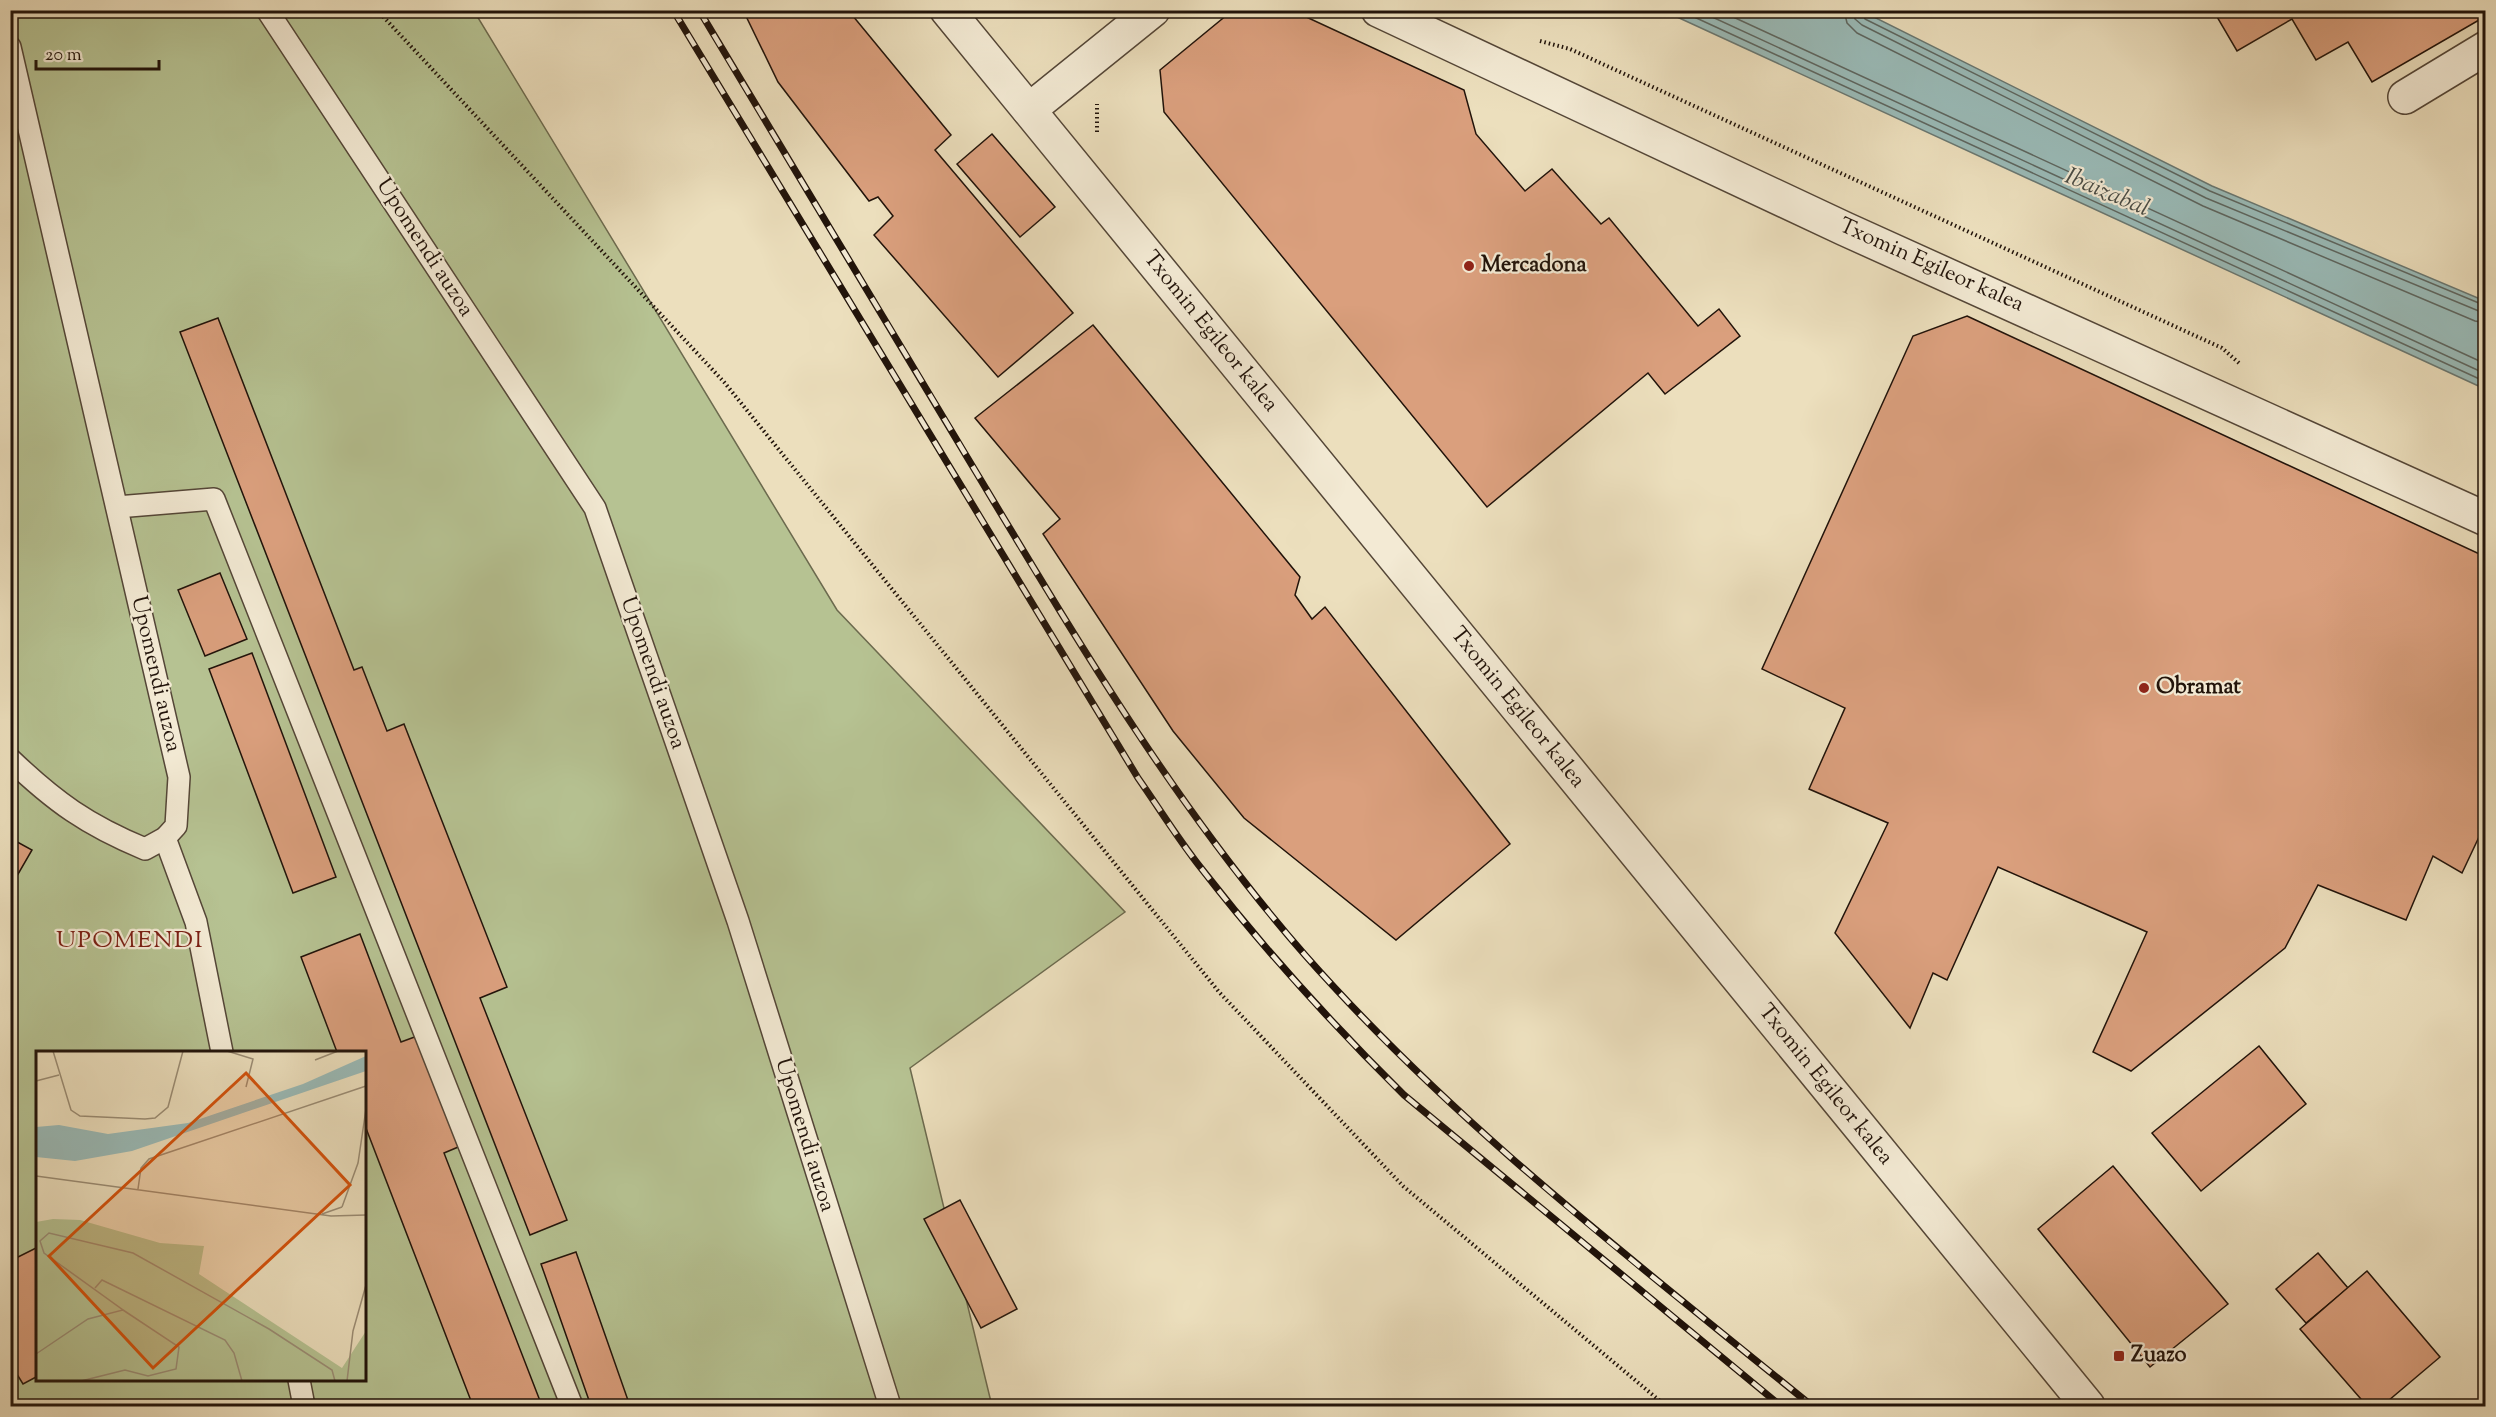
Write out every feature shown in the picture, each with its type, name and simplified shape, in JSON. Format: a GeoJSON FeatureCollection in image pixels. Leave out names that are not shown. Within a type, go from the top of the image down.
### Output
{"type":"FeatureCollection","features":[{"type":"Feature","properties":{"kind":"street","name":"Txomin Egileor kalea"},"geometry":{"type":"LineString","coordinates":[[947,10],[2088,1407]]}},
{"type":"Feature","properties":{"kind":"street","name":"Txomin Egileor kalea"},"geometry":{"type":"LineString","coordinates":[[1377,10],[1845,229],[2486,519]]}},
{"type":"Feature","properties":{"kind":"street"},"geometry":{"type":"LineString","coordinates":[[1029,110],[1153,11]]}},
{"type":"Feature","properties":{"kind":"street"},"geometry":{"type":"LineString","coordinates":[[2405,97],[2486,48]]}},
{"type":"Feature","properties":{"kind":"lane","name":"Upomendi auzoa"},"geometry":{"type":"LineString","coordinates":[[267,10],[596,508],[738,921],[890,1407]]}},
{"type":"Feature","properties":{"kind":"lane","name":"Upomendi auzoa"},"geometry":{"type":"LineString","coordinates":[[10,46],[179,777],[176,826],[165,838]]}},
{"type":"Feature","properties":{"kind":"lane"},"geometry":{"type":"LineString","coordinates":[[117,507],[214,499],[572,1407]]}},
{"type":"Feature","properties":{"kind":"lane"},"geometry":{"type":"LineString","coordinates":[[10,759],[47,794],[102,831],[145,849],[165,838],[196,922],[222,1051]]}},
{"type":"Feature","properties":{"kind":"lane"},"geometry":{"type":"LineString","coordinates":[[299,1381],[304,1407]]}},
{"type":"Feature","properties":{"kind":"path"},"geometry":{"type":"LineString","coordinates":[[377,10],[724,382],[1219,992],[1403,1186],[1666,1407]]}},
{"type":"Feature","properties":{"kind":"path"},"geometry":{"type":"LineString","coordinates":[[1537,41],[1570,49],[2222,348],[2246,369]]}},
{"type":"Feature","properties":{"kind":"green space"},"geometry":{"type":"Polygon","coordinates":[[[10,11],[474,11],[837,610],[1125,912],[910,1068],[992,1406],[11,1406],[10,11]]]}},
{"type":"Feature","properties":{"kind":"water","name":"Ibaizabal"},"geometry":{"type":"Polygon","coordinates":[[[1664,11],[1862,11],[2212,186],[2485,301],[2485,389],[1664,11]]]}},
{"type":"Feature","properties":{"kind":"building"},"geometry":{"type":"Polygon","coordinates":[[[743,10],[848,10],[951,135],[935,150],[1073,313],[998,377],[874,235],[893,216],[878,197],[869,201],[778,82],[743,10]]]}},
{"type":"Feature","properties":{"kind":"building","name":"Mercadona"},"geometry":{"type":"Polygon","coordinates":[[[1233,10],[1284,10],[1302,15],[1464,90],[1476,134],[1525,191],[1552,169],[1601,224],[1609,218],[1698,326],[1719,309],[1740,336],[1665,394],[1648,373],[1487,507],[1164,112],[1160,70],[1233,10]]]}},
{"type":"Feature","properties":{"kind":"building"},"geometry":{"type":"Polygon","coordinates":[[[2213,10],[2486,10],[2486,16],[2372,82],[2348,42],[2316,60],[2292,19],[2237,51],[2213,10]]]}},
{"type":"Feature","properties":{"kind":"building"},"geometry":{"type":"Polygon","coordinates":[[[992,134],[1055,207],[1020,237],[957,164],[992,134]]]}},
{"type":"Feature","properties":{"kind":"building","name":"Obramat"},"geometry":{"type":"Polygon","coordinates":[[[1967,316],[2486,557],[2486,822],[2462,873],[2433,856],[2406,920],[2318,885],[2285,948],[2131,1071],[2093,1052],[2147,932],[1998,867],[1947,980],[1933,973],[1910,1028],[1835,933],[1888,823],[1809,789],[1845,708],[1762,669],[1913,336],[1967,316]]]}},
{"type":"Feature","properties":{"kind":"building"},"geometry":{"type":"Polygon","coordinates":[[[218,318],[354,670],[362,667],[387,731],[404,724],[507,987],[480,998],[567,1220],[530,1235],[180,332],[218,318]]]}},
{"type":"Feature","properties":{"kind":"building"},"geometry":{"type":"Polygon","coordinates":[[[1093,325],[1300,577],[1295,595],[1312,619],[1325,607],[1510,844],[1396,940],[1244,818],[1173,731],[1043,534],[1060,519],[975,418],[1093,325]]]}},
{"type":"Feature","properties":{"kind":"building"},"geometry":{"type":"Polygon","coordinates":[[[220,573],[247,639],[205,656],[178,590],[220,573]]]}},
{"type":"Feature","properties":{"kind":"building"},"geometry":{"type":"Polygon","coordinates":[[[252,653],[336,877],[293,893],[209,669],[252,653]]]}},
{"type":"Feature","properties":{"kind":"building"},"geometry":{"type":"Polygon","coordinates":[[[10,838],[32,850],[10,888],[10,838]]]}},
{"type":"Feature","properties":{"kind":"building"},"geometry":{"type":"Polygon","coordinates":[[[360,934],[401,1042],[420,1035],[463,1145],[444,1153],[542,1406],[473,1406],[366,1128],[366,1051],[337,1051],[301,957],[360,934]]]}},
{"type":"Feature","properties":{"kind":"building"},"geometry":{"type":"Polygon","coordinates":[[[2259,1046],[2306,1104],[2201,1191],[2152,1133],[2259,1046]]]}},
{"type":"Feature","properties":{"kind":"building"},"geometry":{"type":"Polygon","coordinates":[[[2113,1166],[2228,1304],[2150,1367],[2038,1229],[2113,1166]]]}},
{"type":"Feature","properties":{"kind":"building"},"geometry":{"type":"Polygon","coordinates":[[[960,1200],[1017,1309],[981,1328],[924,1219],[960,1200]]]}},
{"type":"Feature","properties":{"kind":"building"},"geometry":{"type":"Polygon","coordinates":[[[36,1248],[36,1377],[23,1384],[10,1363],[10,1261],[36,1248]]]}},
{"type":"Feature","properties":{"kind":"building"},"geometry":{"type":"Polygon","coordinates":[[[576,1252],[630,1406],[591,1406],[541,1264],[576,1252]]]}},
{"type":"Feature","properties":{"kind":"building"},"geometry":{"type":"Polygon","coordinates":[[[2318,1253],[2348,1288],[2306,1323],[2276,1289],[2318,1253]]]}},
{"type":"Feature","properties":{"kind":"building"},"geometry":{"type":"Polygon","coordinates":[[[2367,1271],[2440,1357],[2382,1406],[2367,1406],[2300,1329],[2367,1271]]]}},
{"type":"Feature","properties":{"kind":"railway"},"geometry":{"type":"LineString","coordinates":[[673,10],[1138,778],[1184,846],[1225,898],[1298,984],[1404,1095],[1781,1406]]}},
{"type":"Feature","properties":{"kind":"railway"},"geometry":{"type":"LineString","coordinates":[[699,10],[1092,662],[1172,783],[1258,899],[1305,955],[1363,1017],[1485,1135],[1615,1246],[1812,1406]]}},
{"type":"Feature","properties":{"kind":"place","name":"Mercadona"},"geometry":{"type":"Point","coordinates":[1469,266]}},
{"type":"Feature","properties":{"kind":"place","name":"Obramat"},"geometry":{"type":"Point","coordinates":[2144,688]}},
{"type":"Feature","properties":{"kind":"place","name":"Zuazo"},"geometry":{"type":"Point","coordinates":[2119,1356]}},
{"type":"Feature","properties":{"kind":"district","name":"UPOMENDI"},"geometry":{"type":"Point","coordinates":[130,941]}}]}
